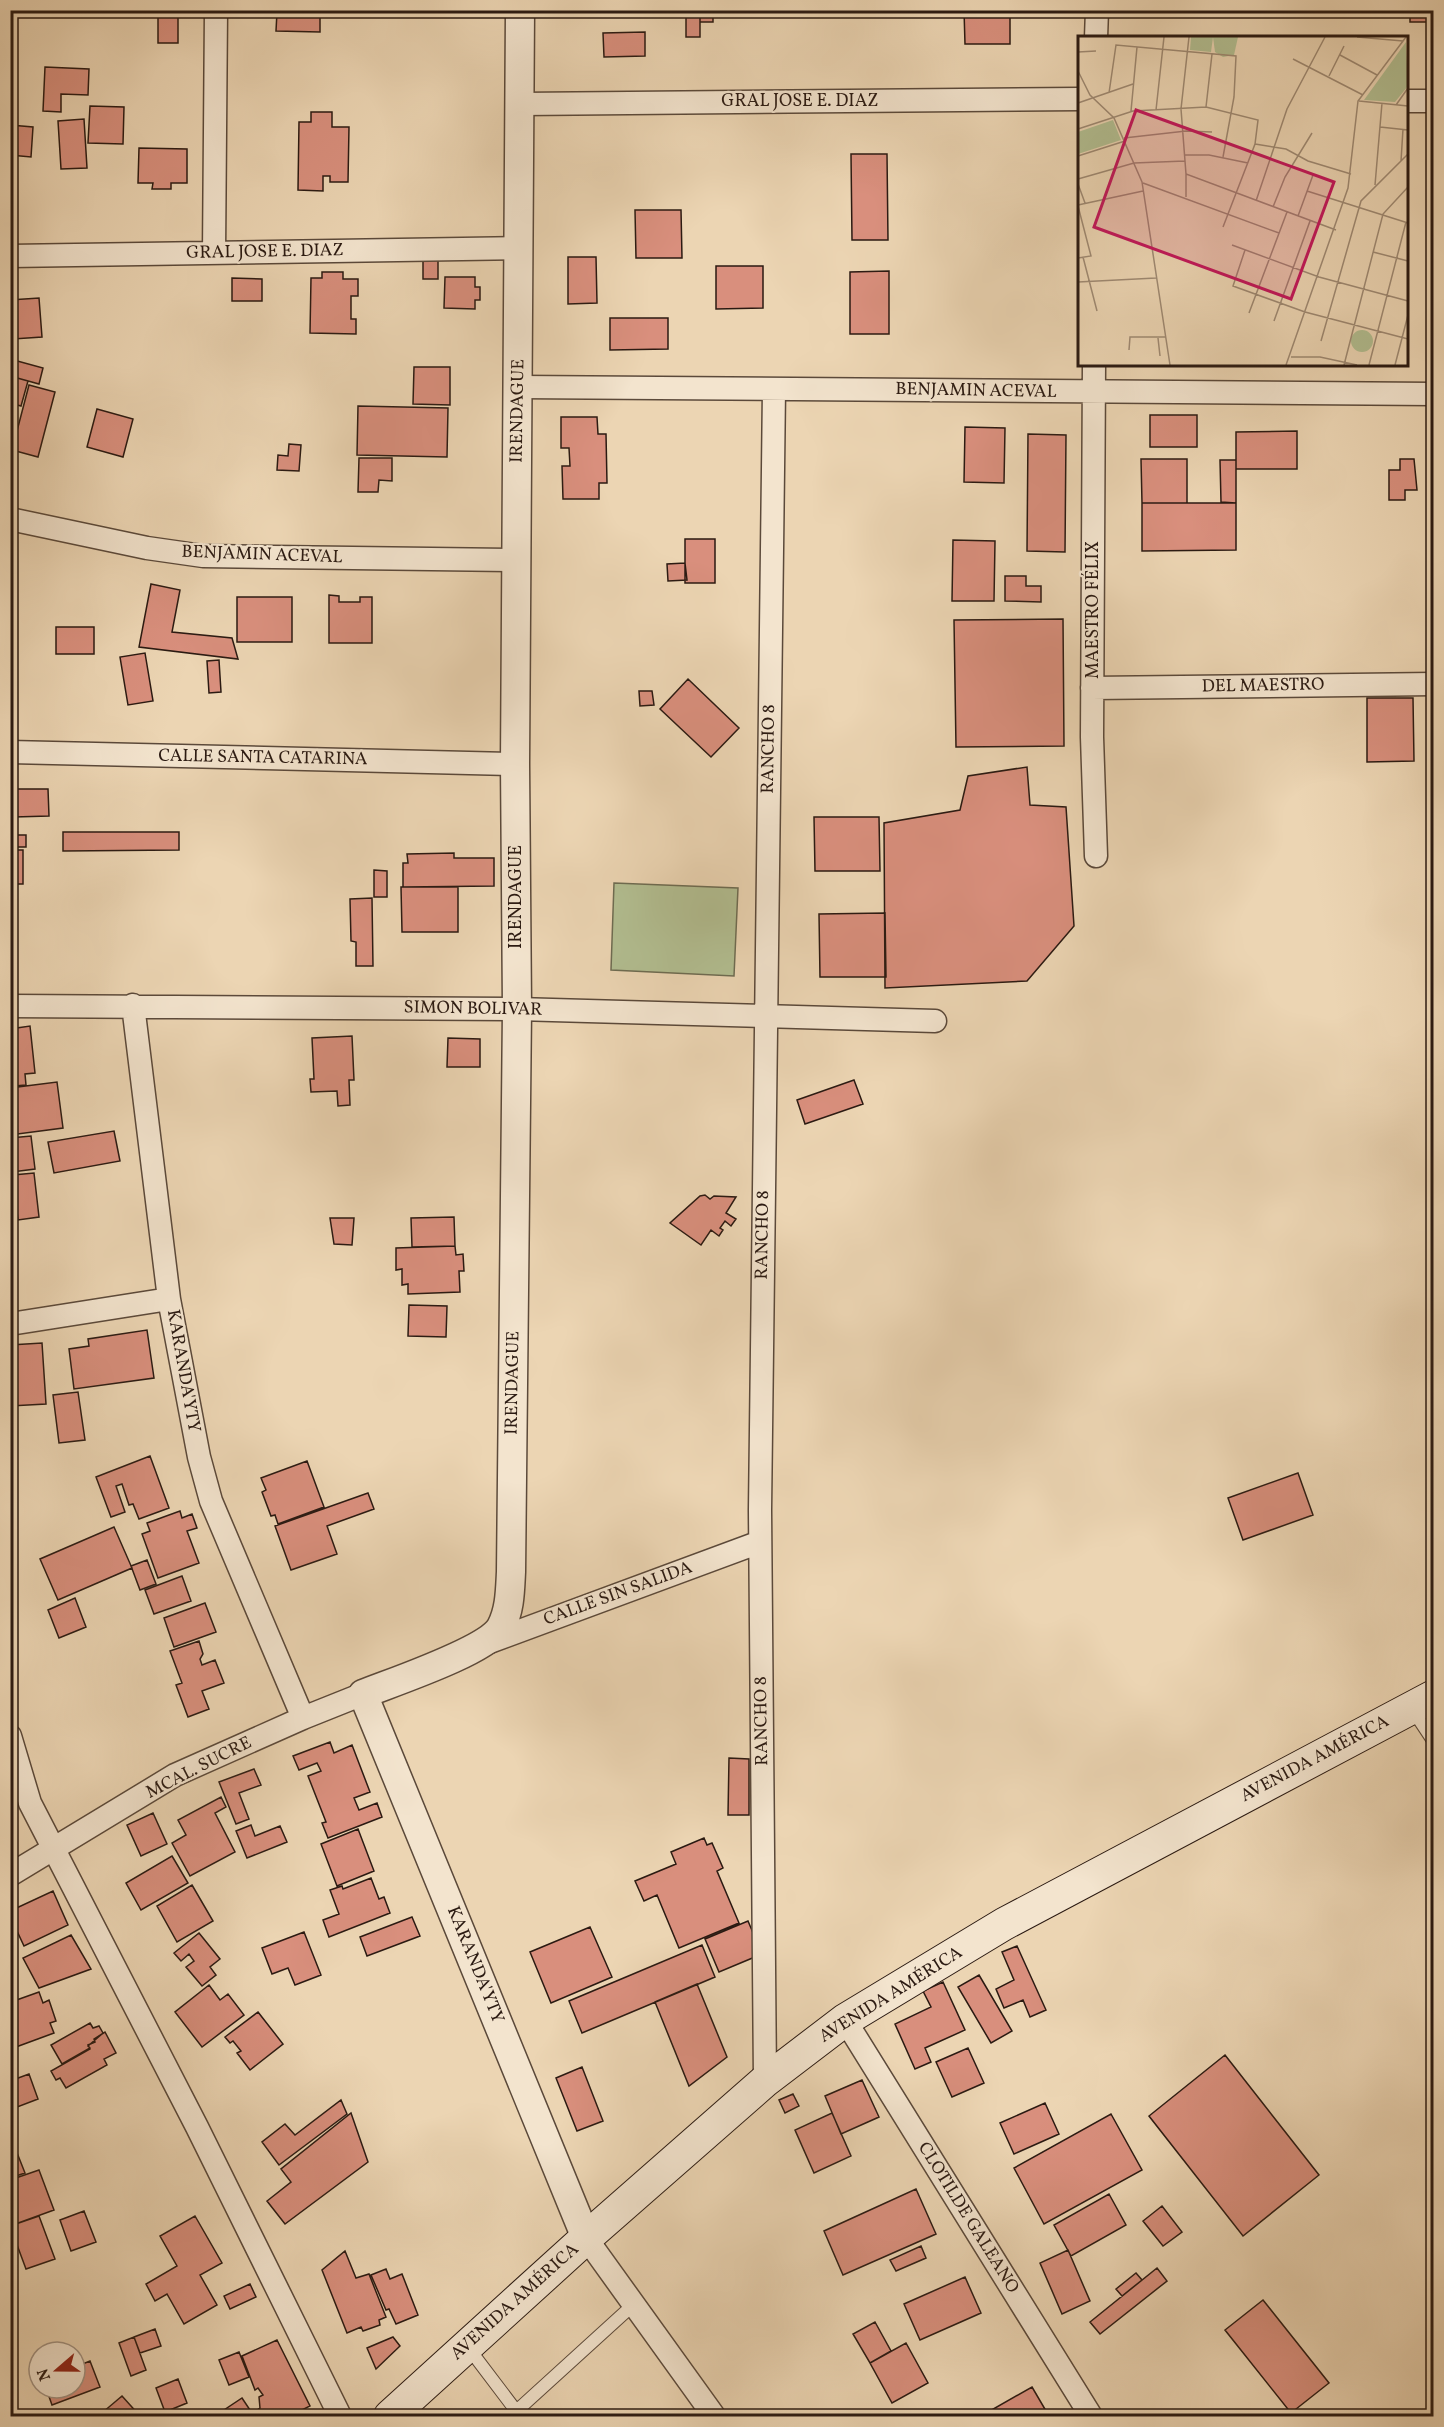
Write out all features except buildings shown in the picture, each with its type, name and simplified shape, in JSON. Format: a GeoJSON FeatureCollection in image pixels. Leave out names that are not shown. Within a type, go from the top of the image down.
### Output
{"type":"FeatureCollection","features":[{"type":"Feature","properties":{"kind":"main road","name":"AVENIDA AMÉRICA"},"geometry":{"type":"LineString","coordinates":[[390,2416],[585,2238],[765,2081],[845,2020],[1004,1924],[1423,1702]]}},
{"type":"Feature","properties":{"kind":"street"},"geometry":{"type":"LineString","coordinates":[[214,253],[216,10]]}},
{"type":"Feature","properties":{"kind":"street","name":"IRENDAGUE"},"geometry":{"type":"LineString","coordinates":[[363,1694],[477,1647],[500,1628],[508,1610],[511,1572],[517,1009],[515,764],[520,10]]}},
{"type":"Feature","properties":{"kind":"street"},"geometry":{"type":"LineString","coordinates":[[1096,36],[1097,10]]}},
{"type":"Feature","properties":{"kind":"street","name":"GRAL JOSE E. DIAZ"},"geometry":{"type":"LineString","coordinates":[[520,104],[1078,99]]}},
{"type":"Feature","properties":{"kind":"street"},"geometry":{"type":"LineString","coordinates":[[1408,100],[1434,101]]}},
{"type":"Feature","properties":{"kind":"street","name":"GRAL JOSE E. DIAZ"},"geometry":{"type":"LineString","coordinates":[[10,256],[519,248]]}},
{"type":"Feature","properties":{"kind":"street","name":"MAESTRO FÉLIX"},"geometry":{"type":"LineString","coordinates":[[1094,366],[1092,687],[1096,856]]}},
{"type":"Feature","properties":{"kind":"street","name":"BENJAMIN ACEVAL"},"geometry":{"type":"LineString","coordinates":[[519,387],[1434,394]]}},
{"type":"Feature","properties":{"kind":"street","name":"RANCHO 8"},"geometry":{"type":"LineString","coordinates":[[765,2081],[760,1542],[774,389]]}},
{"type":"Feature","properties":{"kind":"street","name":"BENJAMIN ACEVAL"},"geometry":{"type":"LineString","coordinates":[[10,519],[147,548],[204,556],[516,560]]}},
{"type":"Feature","properties":{"kind":"street","name":"DEL MAESTRO"},"geometry":{"type":"LineString","coordinates":[[1092,687],[1434,684]]}},
{"type":"Feature","properties":{"kind":"street","name":"CALLE SANTA CATARINA"},"geometry":{"type":"LineString","coordinates":[[10,752],[515,764]]}},
{"type":"Feature","properties":{"kind":"street","name":"KARANDA'YTY"},"geometry":{"type":"LineString","coordinates":[[133,1005],[169,1299],[199,1457],[211,1501],[303,1718]]}},
{"type":"Feature","properties":{"kind":"street","name":"SIMON BOLIVAR"},"geometry":{"type":"LineString","coordinates":[[10,1006],[517,1009],[935,1021]]}},
{"type":"Feature","properties":{"kind":"street"},"geometry":{"type":"LineString","coordinates":[[10,1324],[169,1299]]}},
{"type":"Feature","properties":{"kind":"street","name":"CALLE SIN SALIDA"},"geometry":{"type":"LineString","coordinates":[[477,1647],[760,1542]]}},
{"type":"Feature","properties":{"kind":"street","name":"KARANDA'YTY"},"geometry":{"type":"LineString","coordinates":[[363,1694],[585,2238]]}},
{"type":"Feature","properties":{"kind":"street","name":"MCAL. SUCRE"},"geometry":{"type":"LineString","coordinates":[[10,1875],[175,1775],[363,1694]]}},
{"type":"Feature","properties":{"kind":"street"},"geometry":{"type":"LineString","coordinates":[[10,1737],[30,1803],[197,2127],[340,2416]]}},
{"type":"Feature","properties":{"kind":"street","name":"CLOTILDE GALEANO"},"geometry":{"type":"LineString","coordinates":[[845,2020],[1090,2416]]}},
{"type":"Feature","properties":{"kind":"street"},"geometry":{"type":"LineString","coordinates":[[585,2238],[714,2416]]}},
{"type":"Feature","properties":{"kind":"lane"},"geometry":{"type":"LineString","coordinates":[[1423,1702],[1434,1742]]}},
{"type":"Feature","properties":{"kind":"lane"},"geometry":{"type":"LineString","coordinates":[[467,2346],[514,2414],[633,2306]]}},
{"type":"Feature","properties":{"kind":"green space"},"geometry":{"type":"Polygon","coordinates":[[[614,883],[738,888],[734,976],[611,970],[614,883]]]}}]}
